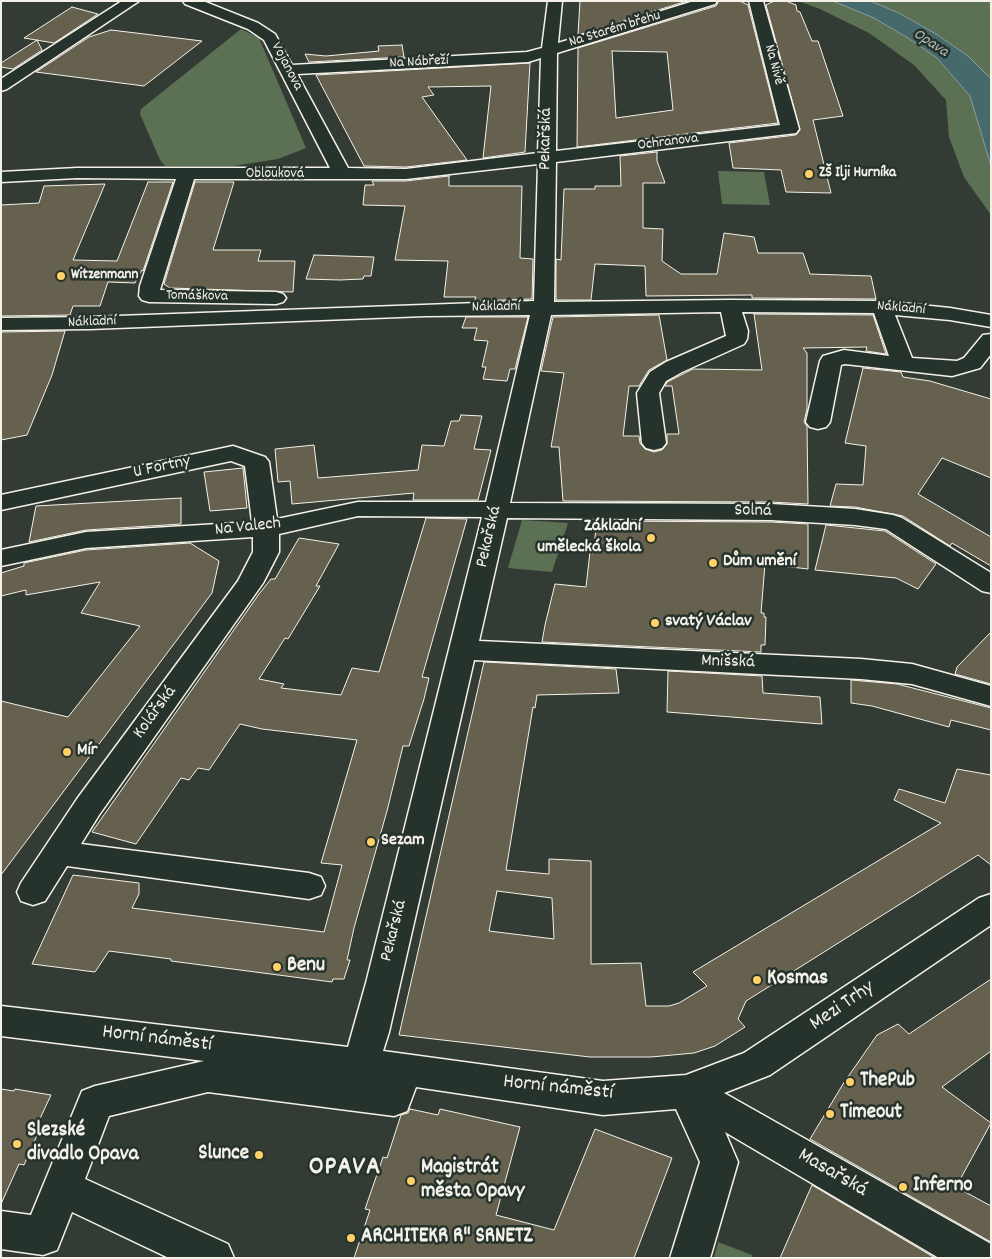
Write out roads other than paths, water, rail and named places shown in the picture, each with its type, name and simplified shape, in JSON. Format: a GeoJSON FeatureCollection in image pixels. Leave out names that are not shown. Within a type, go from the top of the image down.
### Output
{"type":"FeatureCollection","features":[{"type":"Feature","properties":{"kind":"street"},"geometry":{"type":"LineString","coordinates":[[1,86],[132,1]]}},
{"type":"Feature","properties":{"kind":"street","name":"Vojanova"},"geometry":{"type":"LineString","coordinates":[[190,1],[266,33],[270,37],[342,175]]}},
{"type":"Feature","properties":{"kind":"street","name":"Pekařská"},"geometry":{"type":"LineString","coordinates":[[360,1064],[371,1032],[543,308],[549,50],[555,1]]}},
{"type":"Feature","properties":{"kind":"street","name":"Na Starém břehu"},"geometry":{"type":"LineString","coordinates":[[549,50],[710,1]]}},
{"type":"Feature","properties":{"kind":"street","name":"Na Nivě"},"geometry":{"type":"LineString","coordinates":[[756,1],[790,129]]}},
{"type":"Feature","properties":{"kind":"street","name":"Na Nábřeží"},"geometry":{"type":"LineString","coordinates":[[288,70],[528,57],[549,50]]}},
{"type":"Feature","properties":{"kind":"street","name":"Ochranova"},"geometry":{"type":"LineString","coordinates":[[547,157],[790,129]]}},
{"type":"Feature","properties":{"kind":"street","name":"Oblouková"},"geometry":{"type":"LineString","coordinates":[[1,177],[77,173],[406,174],[547,157]]}},
{"type":"Feature","properties":{"kind":"street","name":"Tomáškova"},"geometry":{"type":"LineString","coordinates":[[187,174],[150,286],[149,296],[312,298]]}},
{"type":"Feature","properties":{"kind":"street"},"geometry":{"type":"LineString","coordinates":[[654,443],[648,393],[658,378],[674,366],[736,339],[738,331],[730,306]]}},
{"type":"Feature","properties":{"kind":"street","name":"Nákladní"},"geometry":{"type":"LineString","coordinates":[[1,324],[90,323],[339,312],[730,306],[882,306],[991,321]]}},
{"type":"Feature","properties":{"kind":"street"},"geometry":{"type":"LineString","coordinates":[[882,306],[903,364]]}},
{"type":"Feature","properties":{"kind":"street"},"geometry":{"type":"LineString","coordinates":[[818,422],[831,361],[844,357],[903,364],[952,368],[964,367],[972,362],[991,340]]}},
{"type":"Feature","properties":{"kind":"street","name":"U Fortny"},"geometry":{"type":"LineString","coordinates":[[1,503],[233,453],[257,462],[266,529]]}},
{"type":"Feature","properties":{"kind":"street","name":"Na Valech"},"geometry":{"type":"LineString","coordinates":[[1,558],[86,540],[266,529],[358,510],[496,511]]}},
{"type":"Feature","properties":{"kind":"street","name":"Solná"},"geometry":{"type":"LineString","coordinates":[[496,511],[771,512],[893,523],[991,585]]}},
{"type":"Feature","properties":{"kind":"street","name":"Kolářská"},"geometry":{"type":"LineString","coordinates":[[32,892],[88,807],[250,583],[266,552],[266,529]]}},
{"type":"Feature","properties":{"kind":"street","name":"Mnišská"},"geometry":{"type":"LineString","coordinates":[[463,650],[860,669],[912,674],[991,696]]}},
{"type":"Feature","properties":{"kind":"street"},"geometry":{"type":"LineString","coordinates":[[59,853],[309,886]]}},
{"type":"Feature","properties":{"kind":"street","name":"Mezi Trhy"},"geometry":{"type":"LineString","coordinates":[[687,1090],[757,1064],[991,907]]}},
{"type":"Feature","properties":{"kind":"street","name":"Horní náměstí"},"geometry":{"type":"LineString","coordinates":[[1,1021],[402,1069],[603,1098],[666,1094],[687,1090]]}},
{"type":"Feature","properties":{"kind":"street","name":"Horní náměstí"},"geometry":{"type":"LineString","coordinates":[[1,1230],[43,1236],[95,1104],[208,1076],[394,1099],[402,1069]]}},
{"type":"Feature","properties":{"kind":"street"},"geometry":{"type":"LineString","coordinates":[[687,1090],[720,1162],[690,1258]]}},
{"type":"Feature","properties":{"kind":"street","name":"Masařská"},"geometry":{"type":"LineString","coordinates":[[687,1090],[977,1258]]}},
{"type":"Feature","properties":{"kind":"street"},"geometry":{"type":"LineString","coordinates":[[62,1188],[214,1258]]}},
{"type":"Feature","properties":{"kind":"water","name":"Opava"},"geometry":{"type":"Polygon","coordinates":[[[833,1],[870,1],[899,13],[936,34],[968,56],[991,79],[991,166],[970,96],[937,58],[874,18],[833,1]]]}},
{"type":"Feature","properties":{"kind":"place","name":"ZŠ Ilji Hurníka"},"geometry":{"type":"Point","coordinates":[809,174]}},
{"type":"Feature","properties":{"kind":"place","name":"Witzenmann"},"geometry":{"type":"Point","coordinates":[61,276]}},
{"type":"Feature","properties":{"kind":"place","name":"Základní umělecká škola"},"geometry":{"type":"Point","coordinates":[651,538]}},
{"type":"Feature","properties":{"kind":"place","name":"Dům umění"},"geometry":{"type":"Point","coordinates":[713,563]}},
{"type":"Feature","properties":{"kind":"place","name":"svatý Václav"},"geometry":{"type":"Point","coordinates":[655,623]}},
{"type":"Feature","properties":{"kind":"place","name":"Mír"},"geometry":{"type":"Point","coordinates":[67,752]}},
{"type":"Feature","properties":{"kind":"place","name":"Sezam"},"geometry":{"type":"Point","coordinates":[371,842]}},
{"type":"Feature","properties":{"kind":"place","name":"Benu"},"geometry":{"type":"Point","coordinates":[277,967]}},
{"type":"Feature","properties":{"kind":"place","name":"Kosmas"},"geometry":{"type":"Point","coordinates":[757,980]}},
{"type":"Feature","properties":{"kind":"place","name":"ThePub"},"geometry":{"type":"Point","coordinates":[850,1082]}},
{"type":"Feature","properties":{"kind":"place","name":"Timeout"},"geometry":{"type":"Point","coordinates":[830,1114]}},
{"type":"Feature","properties":{"kind":"place","name":"Slezské divadlo Opava"},"geometry":{"type":"Point","coordinates":[17,1144]}},
{"type":"Feature","properties":{"kind":"place","name":"Slunce"},"geometry":{"type":"Point","coordinates":[259,1155]}},
{"type":"Feature","properties":{"kind":"place","name":"Magistrát města Opavy"},"geometry":{"type":"Point","coordinates":[411,1181]}},
{"type":"Feature","properties":{"kind":"place","name":"Inferno"},"geometry":{"type":"Point","coordinates":[903,1187]}},
{"type":"Feature","properties":{"kind":"place","name":"ARCHITEKR R\" SRNETZ"},"geometry":{"type":"Point","coordinates":[351,1238]}},
{"type":"Feature","properties":{"kind":"district","name":"OPAVA"},"geometry":{"type":"Point","coordinates":[345,1169]}}]}
